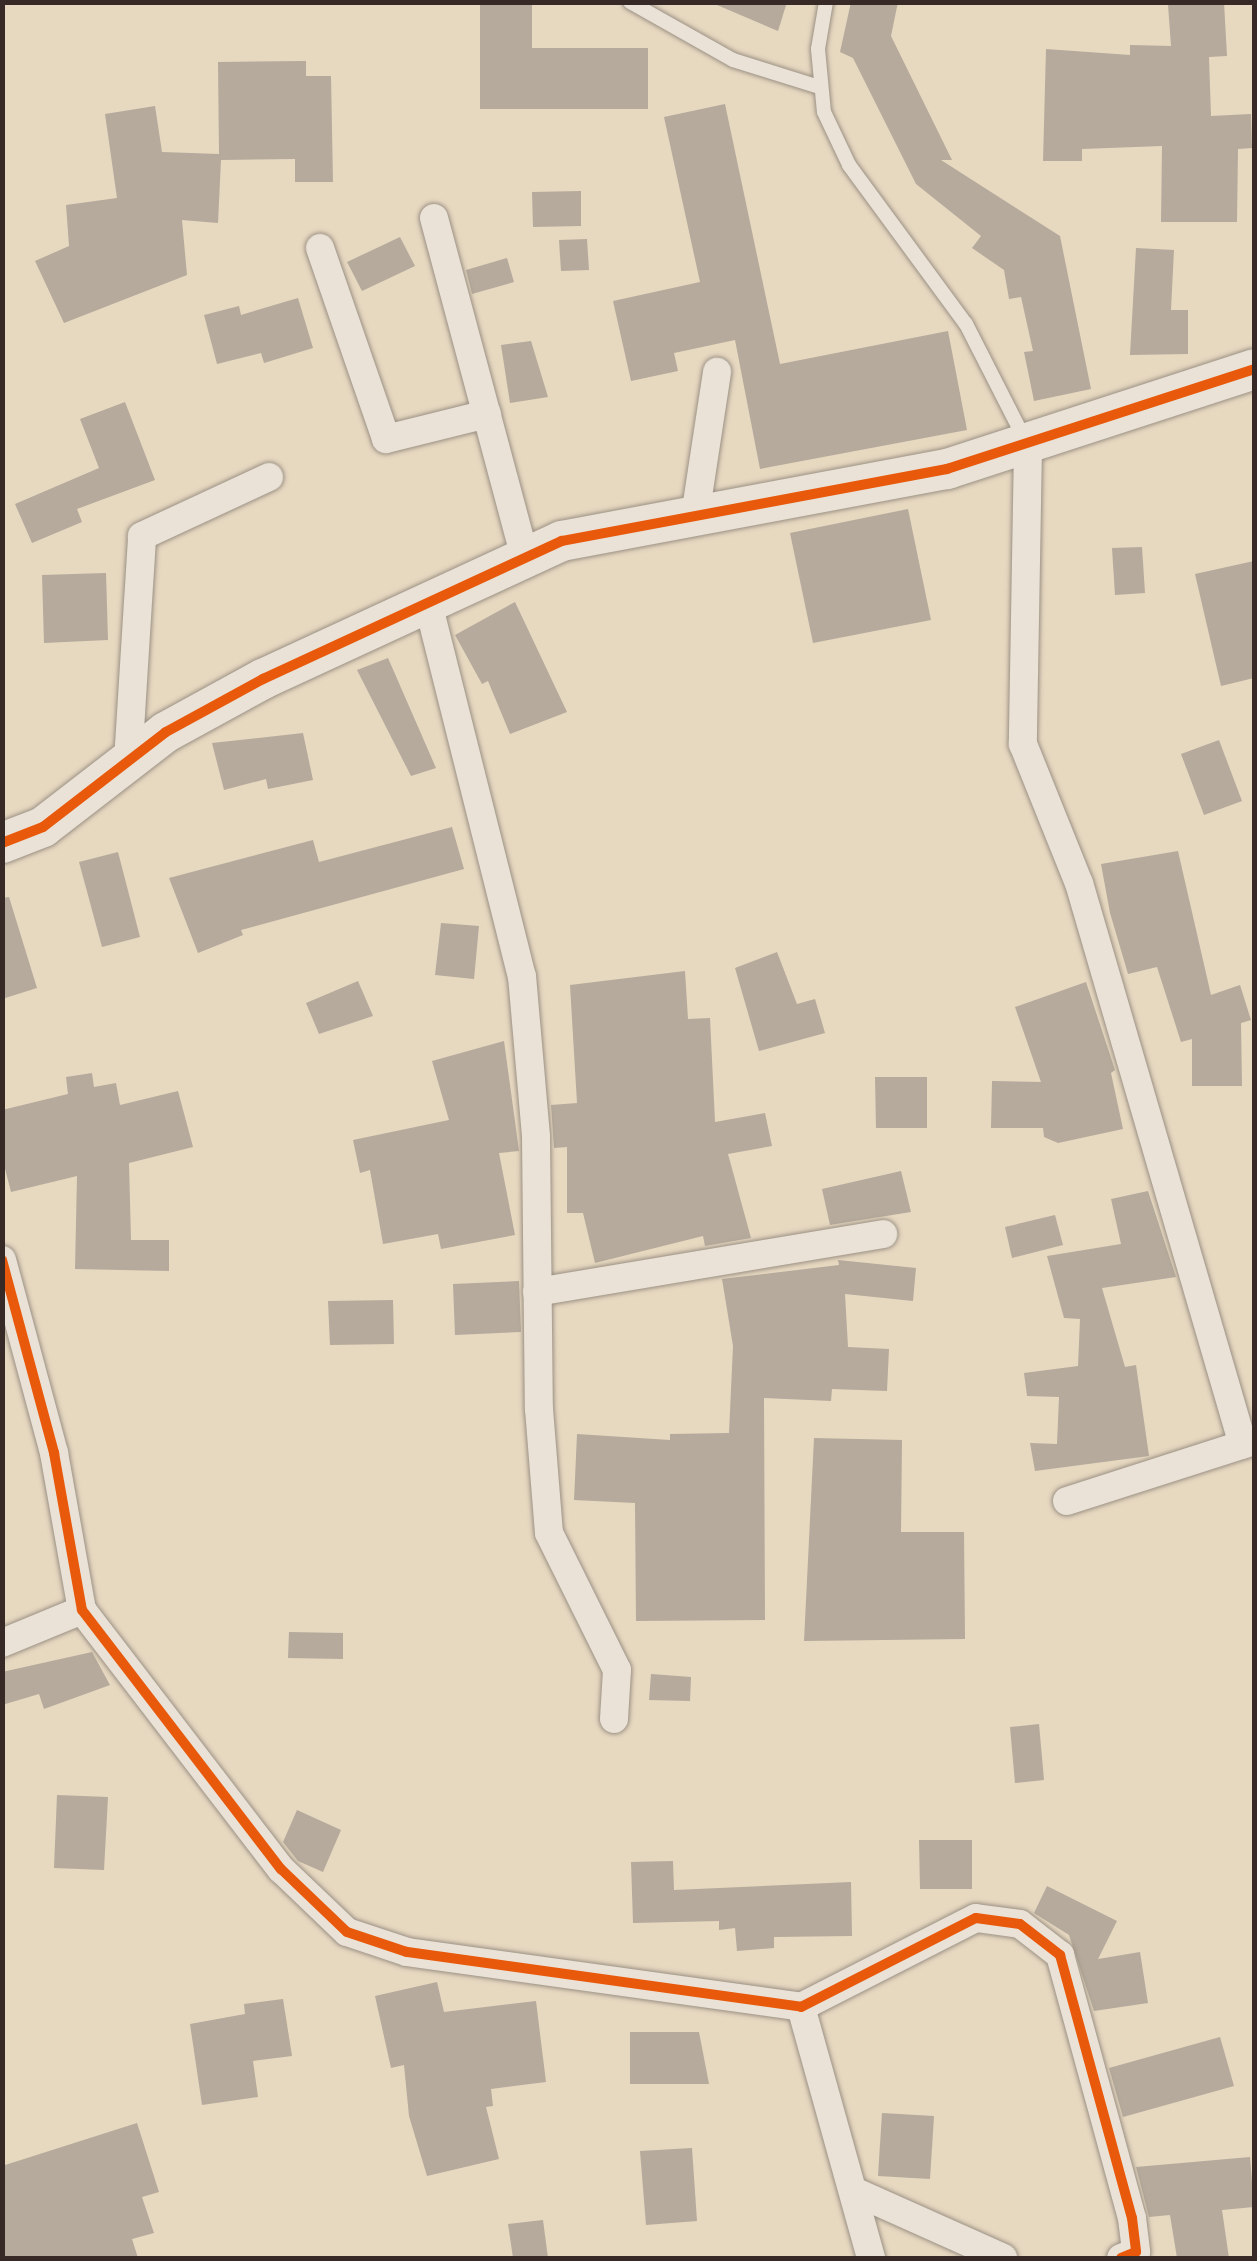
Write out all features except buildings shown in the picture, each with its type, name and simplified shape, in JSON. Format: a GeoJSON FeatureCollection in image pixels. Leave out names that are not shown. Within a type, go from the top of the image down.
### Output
{"type":"FeatureCollection","features":[{"type":"Feature","properties":{"kind":"street"},"geometry":{"type":"LineString","coordinates":[[434,218],[525,557]]}},
{"type":"Feature","properties":{"kind":"street"},"geometry":{"type":"LineString","coordinates":[[320,248],[386,439],[487,414]]}},
{"type":"Feature","properties":{"kind":"street"},"geometry":{"type":"LineString","coordinates":[[2,842],[43,828],[166,732],[263,679],[427,598],[562,540],[947,469],[1028,446],[1254,369]]}},
{"type":"Feature","properties":{"kind":"street"},"geometry":{"type":"LineString","coordinates":[[696,516],[717,372]]}},
{"type":"Feature","properties":{"kind":"street"},"geometry":{"type":"LineString","coordinates":[[1028,446],[1023,744],[1086,902],[1249,1443],[1068,1500]]}},
{"type":"Feature","properties":{"kind":"street"},"geometry":{"type":"LineString","coordinates":[[128,761],[142,536],[269,477]]}},
{"type":"Feature","properties":{"kind":"street"},"geometry":{"type":"LineString","coordinates":[[427,598],[522,976],[536,1137],[537,1292],[548,1533],[618,1670],[614,1720]]}},
{"type":"Feature","properties":{"kind":"street"},"geometry":{"type":"LineString","coordinates":[[537,1292],[883,1234]]}},
{"type":"Feature","properties":{"kind":"street"},"geometry":{"type":"LineString","coordinates":[[2,1260],[54,1453],[82,1610],[280,1869],[347,1932],[407,1952],[801,2007],[976,1918],[1020,1924],[1060,1955],[1132,2218],[1136,2252],[1121,2258]]}},
{"type":"Feature","properties":{"kind":"street"},"geometry":{"type":"LineString","coordinates":[[2,1643],[82,1610]]}},
{"type":"Feature","properties":{"kind":"street"},"geometry":{"type":"LineString","coordinates":[[801,2007],[858,2193],[871,2258]]}},
{"type":"Feature","properties":{"kind":"street"},"geometry":{"type":"LineString","coordinates":[[858,2193],[1004,2258]]}},
{"type":"Feature","properties":{"kind":"lane"},"geometry":{"type":"LineString","coordinates":[[630,2],[732,60],[819,87]]}},
{"type":"Feature","properties":{"kind":"lane"},"geometry":{"type":"LineString","coordinates":[[826,2],[819,87],[849,165],[966,324],[1028,446]]}},
{"type":"Feature","properties":{"kind":"cycle path"},"geometry":{"type":"LineString","coordinates":[[2,843],[43,827],[166,732],[263,679],[562,541],[947,469],[1254,369]]}},
{"type":"Feature","properties":{"kind":"cycle path"},"geometry":{"type":"LineString","coordinates":[[2,1260],[54,1453],[82,1610],[281,1869],[347,1932],[407,1952],[801,2007],[976,1918],[1020,1924],[1060,1955],[1132,2218],[1136,2252],[1121,2258]]}}]}
